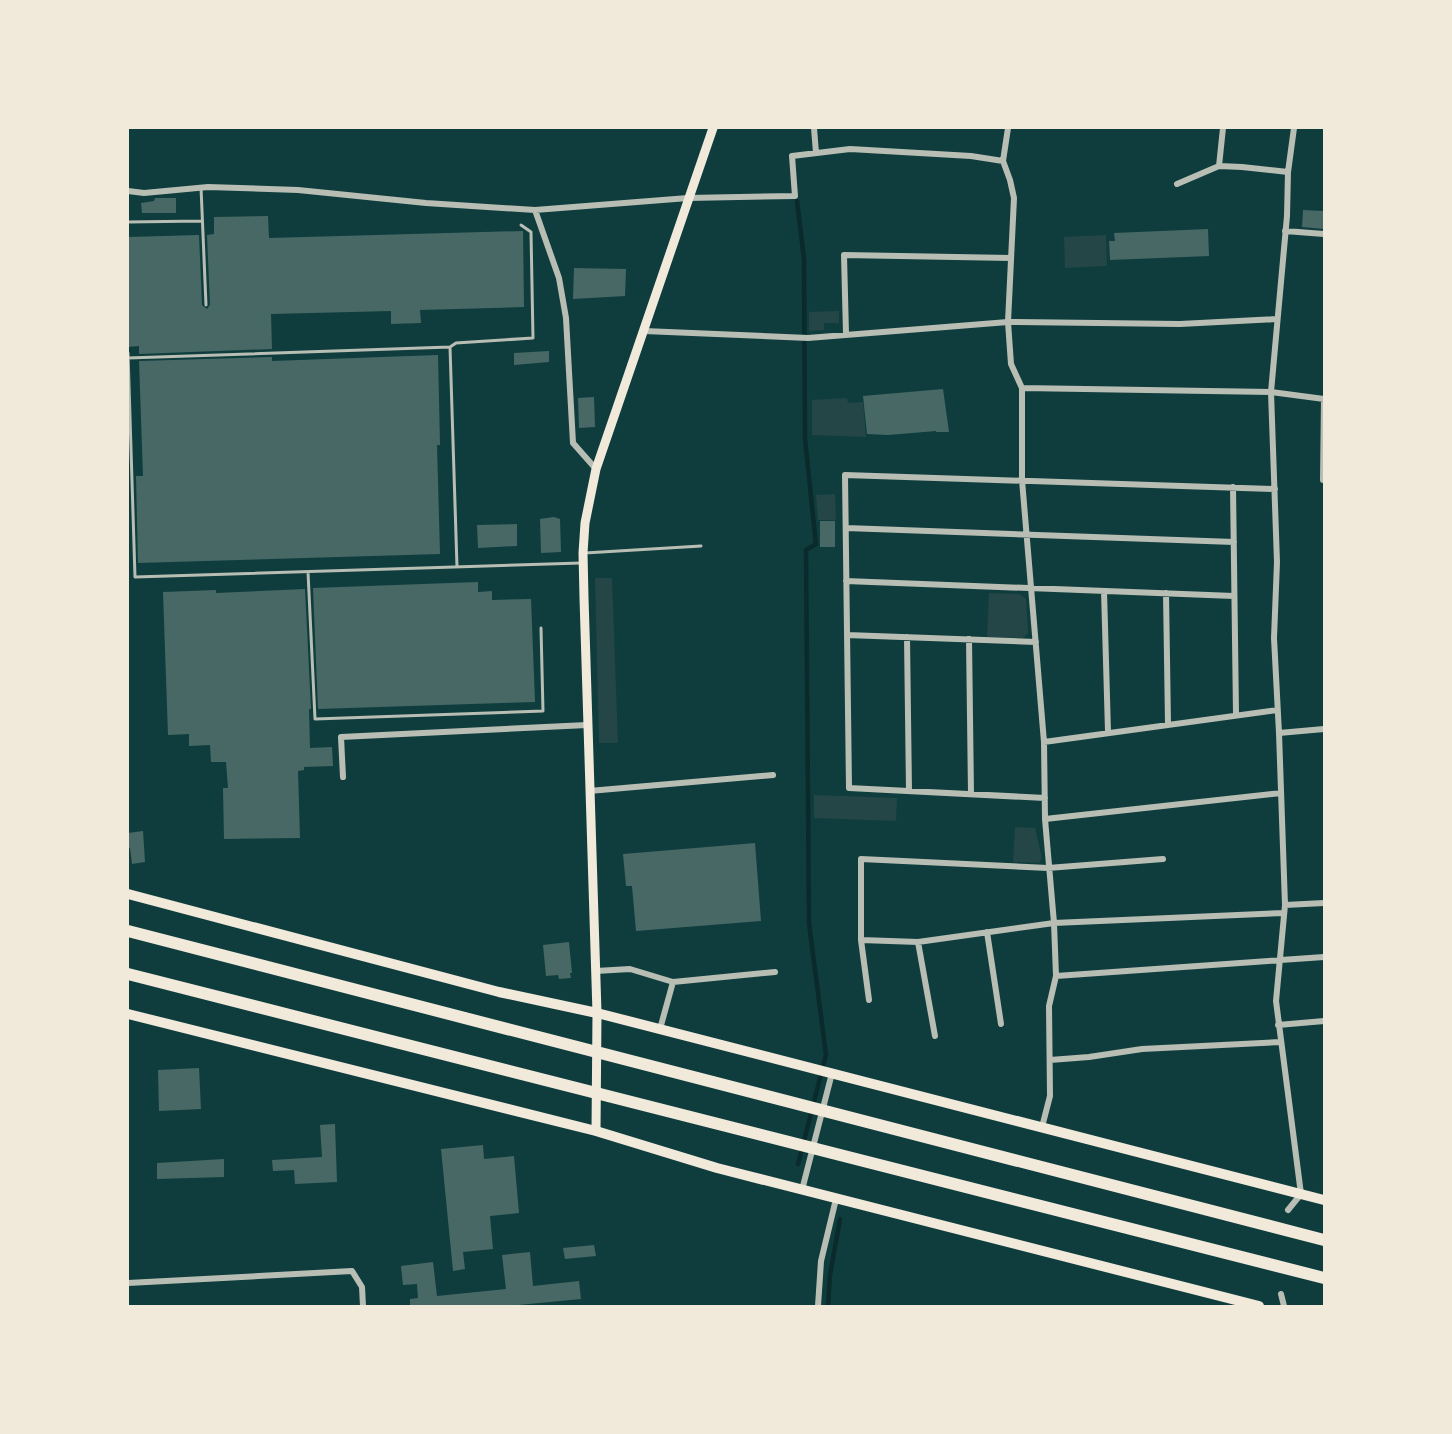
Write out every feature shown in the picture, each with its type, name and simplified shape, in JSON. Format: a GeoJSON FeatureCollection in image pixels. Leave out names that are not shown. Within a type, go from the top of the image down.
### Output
{"type":"FeatureCollection","features":[{"type":"Feature","properties":{"kind":"highway"},"geometry":{"type":"LineString","coordinates":[[128,894],[499,992],[597,1013],[1324,1200]]}},
{"type":"Feature","properties":{"kind":"highway"},"geometry":{"type":"LineString","coordinates":[[128,931],[1324,1240]]}},
{"type":"Feature","properties":{"kind":"highway"},"geometry":{"type":"LineString","coordinates":[[128,974],[1324,1278]]}},
{"type":"Feature","properties":{"kind":"highway"},"geometry":{"type":"LineString","coordinates":[[128,1014],[596,1131],[717,1168],[1258,1306]]}},
{"type":"Feature","properties":{"kind":"main road"},"geometry":{"type":"LineString","coordinates":[[596,1131],[597,1013],[583,558],[585,524],[596,469],[713,128]]}},
{"type":"Feature","properties":{"kind":"street"},"geometry":{"type":"LineString","coordinates":[[814,128],[816,153]]}},
{"type":"Feature","properties":{"kind":"street"},"geometry":{"type":"LineString","coordinates":[[1008,128],[1003,160],[1014,198],[1008,322],[1011,364],[1022,388],[1022,480],[1044,742],[1045,819],[1056,976],[1049,1006],[1050,1096],[1042,1127]]}},
{"type":"Feature","properties":{"kind":"street"},"geometry":{"type":"LineString","coordinates":[[1219,166],[1223,128]]}},
{"type":"Feature","properties":{"kind":"street"},"geometry":{"type":"LineString","coordinates":[[1288,1210],[1301,1194],[1276,1001],[1285,904],[1280,733],[1276,710],[1274,638],[1277,562],[1271,392],[1288,172],[1294,128]]}},
{"type":"Feature","properties":{"kind":"street"},"geometry":{"type":"LineString","coordinates":[[128,191],[144,193],[201,187],[298,190],[535,210],[688,198],[795,196],[792,156],[850,149],[1003,160]]}},
{"type":"Feature","properties":{"kind":"street"},"geometry":{"type":"LineString","coordinates":[[1177,184],[1219,166],[1288,172]]}},
{"type":"Feature","properties":{"kind":"street"},"geometry":{"type":"LineString","coordinates":[[535,210],[559,278],[566,318],[573,443],[596,469]]}},
{"type":"Feature","properties":{"kind":"street"},"geometry":{"type":"LineString","coordinates":[[1285,231],[1324,234]]}},
{"type":"Feature","properties":{"kind":"street"},"geometry":{"type":"LineString","coordinates":[[846,334],[844,255],[1011,258]]}},
{"type":"Feature","properties":{"kind":"street"},"geometry":{"type":"LineString","coordinates":[[644,331],[808,338],[1008,322],[1180,324],[1278,319]]}},
{"type":"Feature","properties":{"kind":"street"},"geometry":{"type":"LineString","coordinates":[[1022,388],[1271,392],[1324,399],[1323,480]]}},
{"type":"Feature","properties":{"kind":"street"},"geometry":{"type":"LineString","coordinates":[[1045,798],[849,788],[845,475],[1275,489]]}},
{"type":"Feature","properties":{"kind":"street"},"geometry":{"type":"LineString","coordinates":[[1233,487],[1236,714]]}},
{"type":"Feature","properties":{"kind":"street"},"geometry":{"type":"LineString","coordinates":[[846,528],[1234,542]]}},
{"type":"Feature","properties":{"kind":"street"},"geometry":{"type":"LineString","coordinates":[[846,581],[1234,596]]}},
{"type":"Feature","properties":{"kind":"street"},"geometry":{"type":"LineString","coordinates":[[1104,591],[1108,732]]}},
{"type":"Feature","properties":{"kind":"street"},"geometry":{"type":"LineString","coordinates":[[1166,593],[1168,724]]}},
{"type":"Feature","properties":{"kind":"street"},"geometry":{"type":"LineString","coordinates":[[847,635],[1036,642]]}},
{"type":"Feature","properties":{"kind":"street"},"geometry":{"type":"LineString","coordinates":[[907,637],[909,791]]}},
{"type":"Feature","properties":{"kind":"street"},"geometry":{"type":"LineString","coordinates":[[969,639],[971,794]]}},
{"type":"Feature","properties":{"kind":"street"},"geometry":{"type":"LineString","coordinates":[[1044,742],[1276,710]]}},
{"type":"Feature","properties":{"kind":"street"},"geometry":{"type":"LineString","coordinates":[[343,777],[341,737],[588,725]]}},
{"type":"Feature","properties":{"kind":"street"},"geometry":{"type":"LineString","coordinates":[[1280,733],[1324,729]]}},
{"type":"Feature","properties":{"kind":"street"},"geometry":{"type":"LineString","coordinates":[[589,791],[773,775]]}},
{"type":"Feature","properties":{"kind":"street"},"geometry":{"type":"LineString","coordinates":[[1045,819],[1281,794]]}},
{"type":"Feature","properties":{"kind":"street"},"geometry":{"type":"LineString","coordinates":[[869,1000],[861,940],[861,859],[1048,868],[1163,859]]}},
{"type":"Feature","properties":{"kind":"street"},"geometry":{"type":"LineString","coordinates":[[1285,904],[1324,903]]}},
{"type":"Feature","properties":{"kind":"street"},"geometry":{"type":"LineString","coordinates":[[861,940],[918,942],[1054,923],[1284,913]]}},
{"type":"Feature","properties":{"kind":"street"},"geometry":{"type":"LineString","coordinates":[[987,932],[1001,1024]]}},
{"type":"Feature","properties":{"kind":"street"},"geometry":{"type":"LineString","coordinates":[[918,942],[935,1036]]}},
{"type":"Feature","properties":{"kind":"street"},"geometry":{"type":"LineString","coordinates":[[1056,976],[1182,969],[1324,957]]}},
{"type":"Feature","properties":{"kind":"street"},"geometry":{"type":"LineString","coordinates":[[596,971],[630,969],[673,982],[775,972]]}},
{"type":"Feature","properties":{"kind":"street"},"geometry":{"type":"LineString","coordinates":[[660,1029],[673,982]]}},
{"type":"Feature","properties":{"kind":"street"},"geometry":{"type":"LineString","coordinates":[[1278,1025],[1324,1021]]}},
{"type":"Feature","properties":{"kind":"street"},"geometry":{"type":"LineString","coordinates":[[1050,1060],[1142,1049],[1280,1042]]}},
{"type":"Feature","properties":{"kind":"street"},"geometry":{"type":"LineString","coordinates":[[802,1190],[830,1073]]}},
{"type":"Feature","properties":{"kind":"street"},"geometry":{"type":"LineString","coordinates":[[818,1306],[821,1261],[836,1199]]}},
{"type":"Feature","properties":{"kind":"street"},"geometry":{"type":"LineString","coordinates":[[128,1283],[352,1271],[362,1287],[363,1306]]}},
{"type":"Feature","properties":{"kind":"street"},"geometry":{"type":"LineString","coordinates":[[1281,1294],[1284,1306]]}},
{"type":"Feature","properties":{"kind":"lane"},"geometry":{"type":"LineString","coordinates":[[201,187],[206,305]]}},
{"type":"Feature","properties":{"kind":"lane"},"geometry":{"type":"LineString","coordinates":[[128,222],[202,221]]}},
{"type":"Feature","properties":{"kind":"lane"},"geometry":{"type":"LineString","coordinates":[[521,225],[531,232],[533,338],[456,343],[450,347],[128,356],[135,577],[456,567],[583,558],[701,546]]}},
{"type":"Feature","properties":{"kind":"lane"},"geometry":{"type":"LineString","coordinates":[[450,347],[456,567]]}},
{"type":"Feature","properties":{"kind":"lane"},"geometry":{"type":"LineString","coordinates":[[308,572],[315,719],[543,711],[541,628]]}},
{"type":"Feature","properties":{"kind":"shaded area"},"geometry":{"type":"Polygon","coordinates":[[[1106,235],[1107,266],[1065,268],[1064,237],[1106,235]]]}},
{"type":"Feature","properties":{"kind":"shaded area"},"geometry":{"type":"Polygon","coordinates":[[[839,311],[839,323],[824,323],[824,330],[809,331],[809,312],[839,311]]]}},
{"type":"Feature","properties":{"kind":"shaded area"},"geometry":{"type":"Polygon","coordinates":[[[847,398],[848,403],[863,402],[866,437],[812,435],[812,400],[847,398]]]}},
{"type":"Feature","properties":{"kind":"shaded area"},"geometry":{"type":"Polygon","coordinates":[[[835,494],[836,520],[818,520],[816,495],[835,494]]]}},
{"type":"Feature","properties":{"kind":"shaded area"},"geometry":{"type":"Polygon","coordinates":[[[595,578],[612,578],[618,743],[599,743],[595,578]]]}},
{"type":"Feature","properties":{"kind":"shaded area"},"geometry":{"type":"Polygon","coordinates":[[[989,593],[1020,594],[1026,599],[1028,633],[1023,638],[987,637],[989,593]]]}},
{"type":"Feature","properties":{"kind":"shaded area"},"geometry":{"type":"Polygon","coordinates":[[[814,795],[897,798],[896,821],[814,818],[814,795]]]}},
{"type":"Feature","properties":{"kind":"shaded area"},"geometry":{"type":"Polygon","coordinates":[[[1015,827],[1035,828],[1042,858],[1039,863],[1013,862],[1015,827]]]}},
{"type":"Feature","properties":{"kind":"building"},"geometry":{"type":"Polygon","coordinates":[[[155,198],[176,198],[176,213],[142,213],[141,203],[154,201],[155,198]]]}},
{"type":"Feature","properties":{"kind":"building"},"geometry":{"type":"Polygon","coordinates":[[[1303,210],[1324,211],[1324,229],[1302,227],[1303,210]]]}},
{"type":"Feature","properties":{"kind":"building"},"geometry":{"type":"Polygon","coordinates":[[[268,216],[269,238],[523,231],[524,307],[420,310],[421,323],[391,324],[391,311],[271,314],[272,349],[139,354],[139,346],[128,347],[128,237],[199,235],[202,305],[207,309],[210,305],[207,235],[214,234],[214,217],[268,216]]]}},
{"type":"Feature","properties":{"kind":"building"},"geometry":{"type":"Polygon","coordinates":[[[1208,229],[1209,256],[1110,260],[1109,241],[1115,241],[1114,233],[1208,229]]]}},
{"type":"Feature","properties":{"kind":"building"},"geometry":{"type":"Polygon","coordinates":[[[574,268],[626,269],[625,296],[573,299],[574,268]]]}},
{"type":"Feature","properties":{"kind":"building"},"geometry":{"type":"Polygon","coordinates":[[[549,351],[549,362],[514,365],[514,353],[549,351]]]}},
{"type":"Feature","properties":{"kind":"building"},"geometry":{"type":"Polygon","coordinates":[[[438,355],[440,445],[437,445],[440,554],[138,563],[136,476],[143,476],[139,361],[272,357],[272,361],[438,355]]]}},
{"type":"Feature","properties":{"kind":"building"},"geometry":{"type":"Polygon","coordinates":[[[943,389],[949,432],[867,434],[863,396],[943,389]]]}},
{"type":"Feature","properties":{"kind":"building"},"geometry":{"type":"Polygon","coordinates":[[[594,397],[595,427],[579,428],[578,398],[594,397]]]}},
{"type":"Feature","properties":{"kind":"building"},"geometry":{"type":"Polygon","coordinates":[[[554,517],[560,519],[561,552],[541,553],[540,519],[554,517]]]}},
{"type":"Feature","properties":{"kind":"building"},"geometry":{"type":"Polygon","coordinates":[[[820,521],[835,521],[835,547],[820,547],[820,521]]]}},
{"type":"Feature","properties":{"kind":"building"},"geometry":{"type":"Polygon","coordinates":[[[517,524],[517,546],[478,548],[477,525],[517,524]]]}},
{"type":"Feature","properties":{"kind":"building"},"geometry":{"type":"Polygon","coordinates":[[[478,582],[478,592],[492,591],[492,600],[531,599],[535,702],[318,709],[313,588],[478,582]]]}},
{"type":"Feature","properties":{"kind":"building"},"geometry":{"type":"Polygon","coordinates":[[[305,589],[311,709],[309,709],[310,748],[332,747],[333,766],[304,767],[304,770],[298,771],[300,838],[224,839],[223,788],[228,788],[226,762],[211,762],[210,745],[189,746],[189,734],[168,735],[163,592],[216,590],[216,593],[305,589]]]}},
{"type":"Feature","properties":{"kind":"building"},"geometry":{"type":"Polygon","coordinates":[[[143,831],[145,862],[132,864],[130,848],[128,849],[128,833],[143,831]]]}},
{"type":"Feature","properties":{"kind":"building"},"geometry":{"type":"Polygon","coordinates":[[[755,843],[761,921],[636,931],[632,886],[626,886],[623,854],[755,843]]]}},
{"type":"Feature","properties":{"kind":"building"},"geometry":{"type":"Polygon","coordinates":[[[569,942],[571,978],[559,979],[558,975],[546,976],[543,945],[569,942]]]}},
{"type":"Feature","properties":{"kind":"building"},"geometry":{"type":"Polygon","coordinates":[[[199,1068],[201,1109],[159,1111],[158,1070],[199,1068]]]}},
{"type":"Feature","properties":{"kind":"building"},"geometry":{"type":"Polygon","coordinates":[[[335,1124],[337,1182],[295,1184],[294,1170],[273,1171],[272,1160],[322,1157],[320,1125],[335,1124]]]}},
{"type":"Feature","properties":{"kind":"building"},"geometry":{"type":"Polygon","coordinates":[[[483,1145],[484,1159],[514,1156],[519,1213],[490,1216],[493,1249],[463,1252],[465,1269],[453,1271],[441,1149],[483,1145]]]}},
{"type":"Feature","properties":{"kind":"building"},"geometry":{"type":"Polygon","coordinates":[[[224,1159],[224,1177],[157,1179],[157,1163],[224,1159]]]}},
{"type":"Feature","properties":{"kind":"building"},"geometry":{"type":"Polygon","coordinates":[[[594,1245],[596,1256],[565,1259],[563,1248],[594,1245]]]}},
{"type":"Feature","properties":{"kind":"building"},"geometry":{"type":"Polygon","coordinates":[[[530,1252],[533,1286],[579,1281],[581,1299],[508,1306],[410,1306],[410,1299],[418,1298],[417,1284],[403,1285],[401,1266],[433,1262],[437,1296],[506,1289],[502,1255],[530,1252]]]}},
{"type":"Feature","properties":{"kind":"waterway"},"geometry":{"type":"LineString","coordinates":[[797,201],[804,259],[805,439],[816,544],[806,550],[809,923],[826,1055],[798,1164]]}},
{"type":"Feature","properties":{"kind":"waterway"},"geometry":{"type":"LineString","coordinates":[[828,1306],[830,1275],[840,1219]]}}]}
